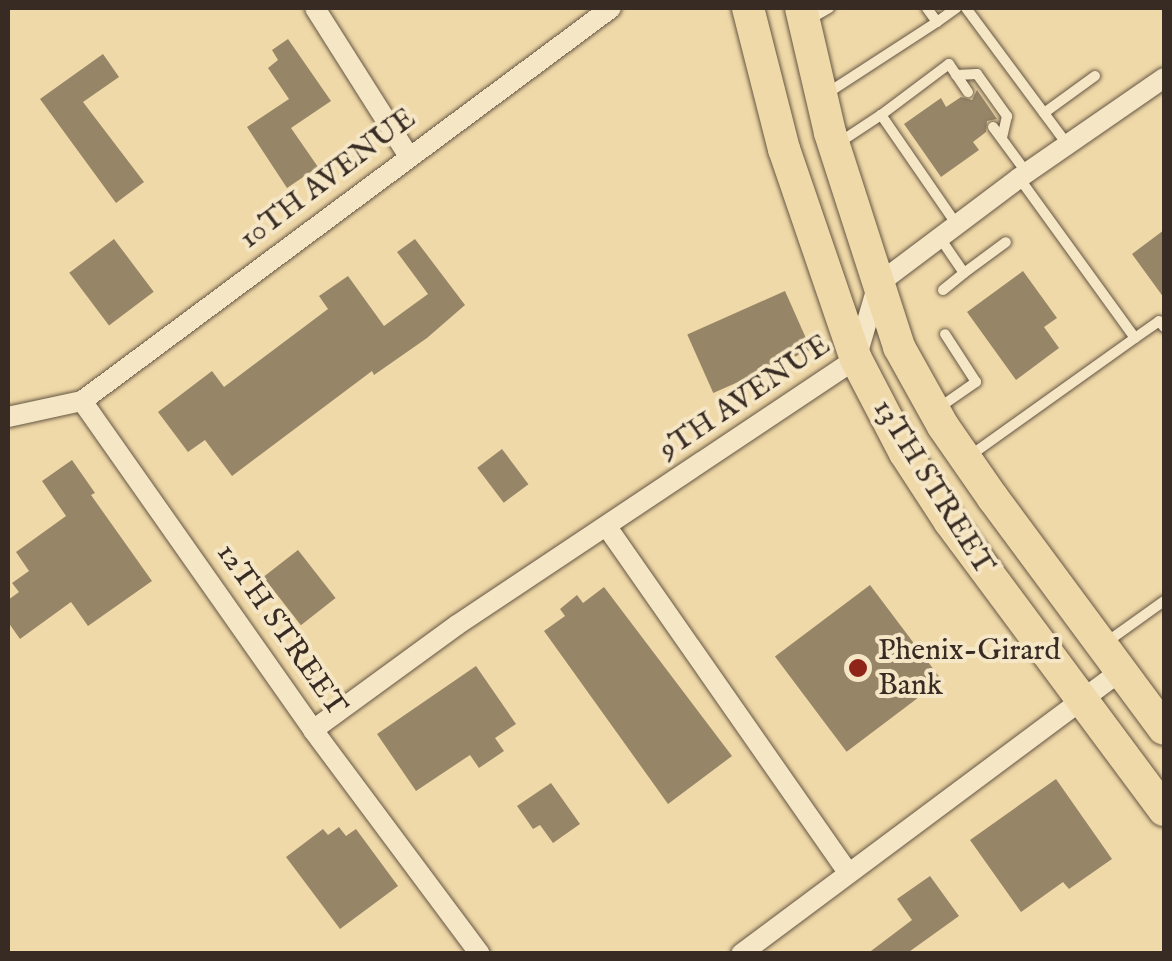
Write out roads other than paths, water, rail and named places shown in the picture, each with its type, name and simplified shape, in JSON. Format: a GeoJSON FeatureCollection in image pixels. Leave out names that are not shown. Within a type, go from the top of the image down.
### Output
{"type":"FeatureCollection","features":[{"type":"Feature","properties":{"kind":"main road","name":"13TH STREET"},"geometry":{"type":"LineString","coordinates":[[748,8],[784,149],[856,359],[914,467],[1080,700],[1164,810]]}},
{"type":"Feature","properties":{"kind":"main road","name":"13TH STREET"},"geometry":{"type":"LineString","coordinates":[[811,12],[822,96],[834,145],[899,347],[966,459],[1164,729]]}},
{"type":"Feature","properties":{"kind":"street"},"geometry":{"type":"LineString","coordinates":[[315,8],[408,155]]}},
{"type":"Feature","properties":{"kind":"street","name":"10TH AVENUE"},"geometry":{"type":"LineString","coordinates":[[82,401],[408,155],[611,8]]}},
{"type":"Feature","properties":{"kind":"street"},"geometry":{"type":"LineString","coordinates":[[878,284],[1023,175],[1164,78]]}},
{"type":"Feature","properties":{"kind":"street","name":"9TH AVENUE"},"geometry":{"type":"LineString","coordinates":[[313,730],[457,625],[856,359],[878,284]]}},
{"type":"Feature","properties":{"kind":"street"},"geometry":{"type":"LineString","coordinates":[[8,417],[82,401]]}},
{"type":"Feature","properties":{"kind":"street","name":"12TH STREET"},"geometry":{"type":"LineString","coordinates":[[82,401],[313,730],[480,954]]}},
{"type":"Feature","properties":{"kind":"street"},"geometry":{"type":"LineString","coordinates":[[607,527],[848,872]]}},
{"type":"Feature","properties":{"kind":"street"},"geometry":{"type":"LineString","coordinates":[[740,954],[1080,700],[1111,658]]}},
{"type":"Feature","properties":{"kind":"lane"},"geometry":{"type":"LineString","coordinates":[[927,8],[936,22]]}},
{"type":"Feature","properties":{"kind":"lane"},"geometry":{"type":"LineString","coordinates":[[822,96],[956,8]]}},
{"type":"Feature","properties":{"kind":"lane"},"geometry":{"type":"LineString","coordinates":[[966,8],[1067,144]]}},
{"type":"Feature","properties":{"kind":"lane"},"geometry":{"type":"LineString","coordinates":[[834,145],[948,64],[968,92]]}},
{"type":"Feature","properties":{"kind":"lane"},"geometry":{"type":"LineString","coordinates":[[956,75],[977,74],[1006,116],[1002,137]]}},
{"type":"Feature","properties":{"kind":"lane"},"geometry":{"type":"LineString","coordinates":[[1044,113],[1095,76]]}},
{"type":"Feature","properties":{"kind":"lane"},"geometry":{"type":"LineString","coordinates":[[881,115],[948,231],[964,273]]}},
{"type":"Feature","properties":{"kind":"lane"},"geometry":{"type":"LineString","coordinates":[[994,127],[1135,338]]}},
{"type":"Feature","properties":{"kind":"lane"},"geometry":{"type":"LineString","coordinates":[[942,290],[1006,242]]}},
{"type":"Feature","properties":{"kind":"lane"},"geometry":{"type":"LineString","coordinates":[[966,459],[1159,322],[1164,327]]}},
{"type":"Feature","properties":{"kind":"lane"},"geometry":{"type":"LineString","coordinates":[[935,411],[976,382],[944,334]]}},
{"type":"Feature","properties":{"kind":"lane"},"geometry":{"type":"LineString","coordinates":[[1111,658],[1164,601]]}},
{"type":"Feature","properties":{"kind":"place","name":"Phenix-Girard Bank"},"geometry":{"type":"Point","coordinates":[858,668]}}]}
